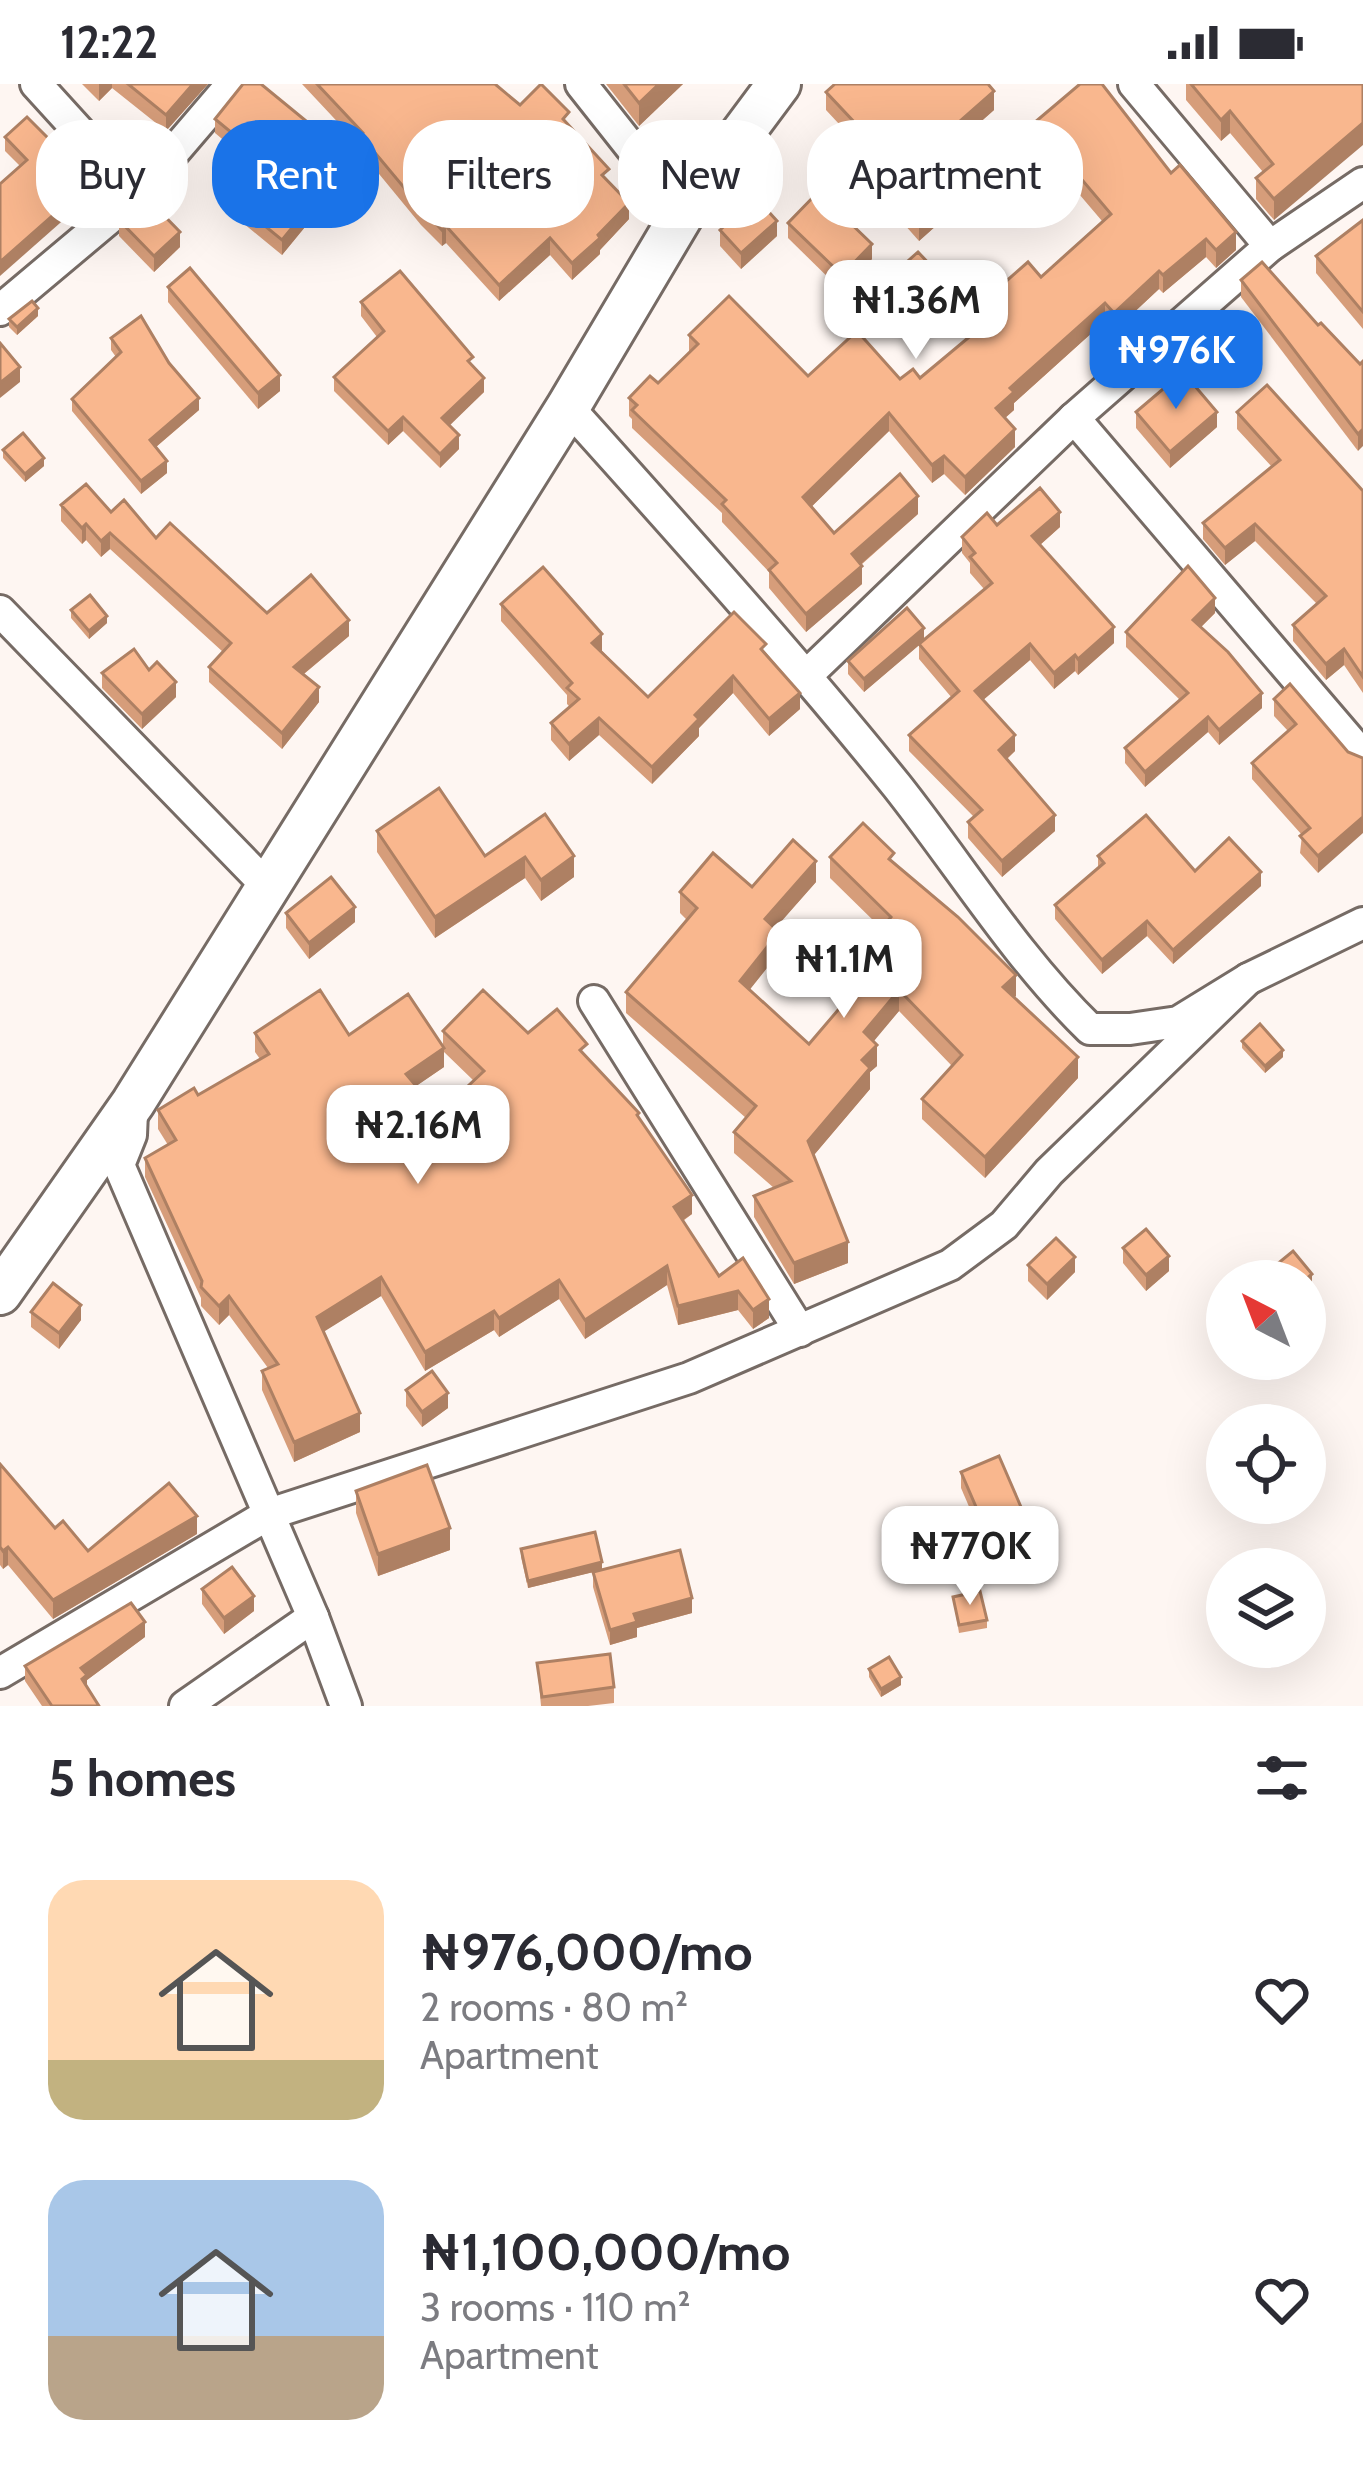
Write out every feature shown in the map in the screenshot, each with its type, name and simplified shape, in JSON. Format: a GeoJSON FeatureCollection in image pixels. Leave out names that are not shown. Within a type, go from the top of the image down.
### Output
{"type":"FeatureCollection","features":[{"type":"Feature","properties":{"kind":"main road"},"geometry":{"type":"LineString","coordinates":[[752,120],[779,84]]}},
{"type":"Feature","properties":{"kind":"main road"},"geometry":{"type":"LineString","coordinates":[[0,1293],[133,1102],[568,407],[674,228]]}},
{"type":"Feature","properties":{"kind":"street"},"geometry":{"type":"LineString","coordinates":[[36,84],[68,120]]}},
{"type":"Feature","properties":{"kind":"street"},"geometry":{"type":"LineString","coordinates":[[188,135],[232,84]]}},
{"type":"Feature","properties":{"kind":"street"},"geometry":{"type":"LineString","coordinates":[[580,84],[618,132]]}},
{"type":"Feature","properties":{"kind":"street"},"geometry":{"type":"LineString","coordinates":[[1134,84],[1270,245]]}},
{"type":"Feature","properties":{"kind":"street"},"geometry":{"type":"LineString","coordinates":[[807,675],[1074,418],[1270,245],[1363,184]]}},
{"type":"Feature","properties":{"kind":"street"},"geometry":{"type":"LineString","coordinates":[[0,310],[97,228]]}},
{"type":"Feature","properties":{"kind":"street"},"geometry":{"type":"LineString","coordinates":[[568,407],[807,675],[941,841],[1051,992],[1090,1029],[1178,1022],[1248,979],[1363,923]]}},
{"type":"Feature","properties":{"kind":"street"},"geometry":{"type":"LineString","coordinates":[[1074,418],[1363,756]]}},
{"type":"Feature","properties":{"kind":"street"},"geometry":{"type":"LineString","coordinates":[[0,611],[268,887]]}},
{"type":"Feature","properties":{"kind":"street"},"geometry":{"type":"LineString","coordinates":[[0,1673],[269,1514],[689,1378],[950,1265],[1004,1225],[1049,1172],[1248,979]]}},
{"type":"Feature","properties":{"kind":"street"},"geometry":{"type":"LineString","coordinates":[[594,1000],[800,1330]]}},
{"type":"Feature","properties":{"kind":"street"},"geometry":{"type":"LineString","coordinates":[[133,1102],[131,1135],[119,1165],[313,1617],[346,1706]]}},
{"type":"Feature","properties":{"kind":"street"},"geometry":{"type":"LineString","coordinates":[[185,1706],[313,1617]]}},
{"type":"Feature","properties":{"kind":"building"},"geometry":{"type":"Polygon","coordinates":[[[128,84],[193,84],[166,115],[128,84]]]}},
{"type":"Feature","properties":{"kind":"building"},"geometry":{"type":"Polygon","coordinates":[[[243,84],[261,84],[305,120],[216,120],[243,84]]]}},
{"type":"Feature","properties":{"kind":"building"},"geometry":{"type":"Polygon","coordinates":[[[317,84],[495,84],[520,105],[541,84],[569,112],[564,120],[403,120],[403,186],[379,158],[379,120],[351,120],[317,84]]]}},
{"type":"Feature","properties":{"kind":"building"},"geometry":{"type":"Polygon","coordinates":[[[624,84],[659,84],[639,103],[624,84]]]}},
{"type":"Feature","properties":{"kind":"building"},"geometry":{"type":"Polygon","coordinates":[[[835,84],[988,84],[994,91],[961,120],[852,120],[826,92],[835,84]]]}},
{"type":"Feature","properties":{"kind":"building"},"geometry":{"type":"Polygon","coordinates":[[[1080,84],[1102,84],[1171,173],[1180,165],[1236,232],[1216,250],[1206,239],[1163,275],[1159,271],[1114,313],[1105,303],[1010,388],[1014,392],[996,408],[1015,429],[965,477],[944,456],[932,465],[889,413],[803,497],[834,533],[900,474],[918,496],[852,554],[862,566],[806,614],[769,570],[777,563],[722,504],[726,500],[632,410],[637,405],[629,398],[650,376],[658,383],[698,344],[689,335],[729,296],[808,376],[857,331],[900,379],[913,369],[920,378],[998,313],[986,299],[1028,262],[1041,277],[1111,214],[1083,181],[1083,120],[1038,120],[1080,84]]]}},
{"type":"Feature","properties":{"kind":"building"},"geometry":{"type":"Polygon","coordinates":[[[1191,84],[1363,84],[1363,123],[1274,199],[1256,178],[1273,164],[1230,111],[1221,120],[1191,84]]]}},
{"type":"Feature","properties":{"kind":"building"},"geometry":{"type":"Polygon","coordinates":[[[27,117],[36,126],[39,228],[0,262],[0,184],[27,160],[5,137],[27,117]]]}},
{"type":"Feature","properties":{"kind":"building"},"geometry":{"type":"Polygon","coordinates":[[[594,153],[609,169],[602,175],[618,192],[618,214],[572,263],[550,238],[499,285],[448,228],[594,228],[594,153]]]}},
{"type":"Feature","properties":{"kind":"building"},"geometry":{"type":"Polygon","coordinates":[[[807,203],[807,228],[855,228],[872,244],[842,275],[788,223],[807,203]]]}},
{"type":"Feature","properties":{"kind":"building"},"geometry":{"type":"Polygon","coordinates":[[[1363,220],[1363,312],[1316,256],[1363,220]]]}},
{"type":"Feature","properties":{"kind":"building"},"geometry":{"type":"Polygon","coordinates":[[[127,228],[176,228],[180,232],[154,256],[127,228]]]}},
{"type":"Feature","properties":{"kind":"building"},"geometry":{"type":"Polygon","coordinates":[[[267,228],[292,228],[282,240],[267,228]]]}},
{"type":"Feature","properties":{"kind":"building"},"geometry":{"type":"Polygon","coordinates":[[[722,228],[769,228],[741,253],[722,228]]]}},
{"type":"Feature","properties":{"kind":"building"},"geometry":{"type":"Polygon","coordinates":[[[918,252],[949,285],[931,302],[900,268],[918,252]]]}},
{"type":"Feature","properties":{"kind":"building"},"geometry":{"type":"Polygon","coordinates":[[[1262,262],[1318,325],[1360,364],[1363,361],[1363,429],[1358,434],[1241,280],[1262,262]]]}},
{"type":"Feature","properties":{"kind":"building"},"geometry":{"type":"Polygon","coordinates":[[[190,268],[280,375],[258,393],[168,287],[190,268]]]}},
{"type":"Feature","properties":{"kind":"building"},"geometry":{"type":"Polygon","coordinates":[[[400,271],[473,357],[468,361],[484,378],[442,418],[459,435],[440,454],[403,417],[388,431],[334,377],[384,331],[361,302],[400,271]]]}},
{"type":"Feature","properties":{"kind":"building"},"geometry":{"type":"Polygon","coordinates":[[[32,301],[38,308],[17,327],[9,319],[32,301]]]}},
{"type":"Feature","properties":{"kind":"building"},"geometry":{"type":"Polygon","coordinates":[[[141,316],[169,363],[199,398],[150,440],[167,461],[141,481],[72,399],[121,352],[111,338],[141,316]]]}},
{"type":"Feature","properties":{"kind":"building"},"geometry":{"type":"Polygon","coordinates":[[[0,343],[20,367],[0,383],[0,343]]]}},
{"type":"Feature","properties":{"kind":"building"},"geometry":{"type":"Polygon","coordinates":[[[1183,372],[1217,412],[1170,452],[1136,412],[1183,372]]]}},
{"type":"Feature","properties":{"kind":"building"},"geometry":{"type":"Polygon","coordinates":[[[1267,385],[1363,491],[1363,677],[1344,649],[1326,664],[1293,625],[1326,596],[1255,524],[1225,548],[1203,523],[1280,460],[1237,412],[1267,385]]]}},
{"type":"Feature","properties":{"kind":"building"},"geometry":{"type":"Polygon","coordinates":[[[23,433],[44,458],[25,474],[3,450],[23,433]]]}},
{"type":"Feature","properties":{"kind":"building"},"geometry":{"type":"Polygon","coordinates":[[[86,484],[111,512],[124,500],[156,538],[170,523],[267,613],[311,575],[349,620],[294,667],[319,687],[282,733],[209,667],[231,643],[110,533],[101,541],[61,505],[86,484]]]}},
{"type":"Feature","properties":{"kind":"building"},"geometry":{"type":"Polygon","coordinates":[[[1040,488],[1060,512],[1032,536],[1114,627],[1054,673],[1030,644],[975,691],[1015,735],[999,750],[1055,815],[1002,861],[968,822],[982,810],[909,735],[959,691],[919,644],[992,583],[970,557],[975,553],[962,537],[987,513],[997,525],[1040,488]]]}},
{"type":"Feature","properties":{"kind":"building"},"geometry":{"type":"Polygon","coordinates":[[[1188,566],[1215,598],[1193,620],[1262,693],[1219,730],[1208,717],[1145,772],[1125,748],[1188,693],[1126,632],[1188,566]]]}},
{"type":"Feature","properties":{"kind":"building"},"geometry":{"type":"Polygon","coordinates":[[[543,567],[602,634],[592,643],[648,697],[734,612],[766,644],[761,649],[800,693],[769,719],[733,676],[652,767],[599,718],[569,744],[551,723],[579,699],[567,688],[572,683],[501,604],[543,567]]]}},
{"type":"Feature","properties":{"kind":"building"},"geometry":{"type":"Polygon","coordinates":[[[90,595],[107,616],[89,631],[71,610],[90,595]]]}},
{"type":"Feature","properties":{"kind":"building"},"geometry":{"type":"Polygon","coordinates":[[[907,608],[924,628],[864,679],[848,661],[907,608]]]}},
{"type":"Feature","properties":{"kind":"building"},"geometry":{"type":"Polygon","coordinates":[[[134,649],[149,670],[157,662],[176,682],[142,714],[102,673],[134,649]]]}},
{"type":"Feature","properties":{"kind":"building"},"geometry":{"type":"Polygon","coordinates":[[[1290,684],[1348,752],[1363,758],[1363,817],[1318,856],[1300,836],[1310,828],[1252,763],[1296,724],[1274,699],[1290,684]]]}},
{"type":"Feature","properties":{"kind":"building"},"geometry":{"type":"Polygon","coordinates":[[[439,788],[485,856],[545,814],[574,856],[541,880],[525,857],[435,917],[377,831],[439,788]]]}},
{"type":"Feature","properties":{"kind":"building"},"geometry":{"type":"Polygon","coordinates":[[[1146,815],[1195,871],[1229,838],[1261,872],[1173,950],[1147,921],[1102,960],[1055,905],[1104,863],[1098,856],[1146,815]]]}},
{"type":"Feature","properties":{"kind":"building"},"geometry":{"type":"Polygon","coordinates":[[[863,823],[894,853],[889,859],[958,917],[1016,975],[1003,987],[1078,1057],[985,1157],[922,1099],[962,1055],[899,990],[864,1032],[877,1045],[862,1060],[870,1068],[808,1141],[848,1242],[794,1263],[754,1196],[791,1181],[734,1132],[756,1106],[626,992],[697,908],[680,892],[713,853],[752,887],[793,840],[816,861],[765,919],[779,932],[740,981],[809,1044],[850,996],[835,983],[891,917],[830,857],[863,823]]]}},
{"type":"Feature","properties":{"kind":"building"},"geometry":{"type":"Polygon","coordinates":[[[331,877],[355,907],[309,943],[286,913],[331,877]]]}},
{"type":"Feature","properties":{"kind":"building"},"geometry":{"type":"Polygon","coordinates":[[[320,990],[349,1035],[408,994],[444,1048],[406,1074],[439,1113],[484,1071],[443,1031],[483,990],[528,1033],[557,1009],[587,1044],[580,1050],[639,1113],[692,1195],[674,1207],[719,1276],[743,1258],[769,1299],[753,1310],[738,1291],[678,1306],[667,1266],[585,1320],[559,1280],[499,1318],[494,1311],[425,1352],[381,1277],[317,1317],[360,1413],[294,1442],[262,1371],[278,1364],[229,1296],[219,1306],[201,1287],[145,1158],[176,1140],[158,1110],[194,1088],[198,1095],[269,1054],[255,1033],[320,990]]]}},
{"type":"Feature","properties":{"kind":"building"},"geometry":{"type":"Polygon","coordinates":[[[1260,1024],[1283,1050],[1265,1066],[1242,1041],[1260,1024]]]}},
{"type":"Feature","properties":{"kind":"building"},"geometry":{"type":"Polygon","coordinates":[[[1146,1229],[1169,1256],[1146,1275],[1123,1248],[1146,1229]]]}},
{"type":"Feature","properties":{"kind":"building"},"geometry":{"type":"Polygon","coordinates":[[[1056,1238],[1075,1257],[1047,1284],[1028,1265],[1056,1238]]]}},
{"type":"Feature","properties":{"kind":"building"},"geometry":{"type":"Polygon","coordinates":[[[53,1283],[81,1305],[59,1333],[31,1312],[53,1283]]]}},
{"type":"Feature","properties":{"kind":"building"},"geometry":{"type":"Polygon","coordinates":[[[432,1371],[448,1393],[422,1412],[406,1390],[432,1371]]]}},
{"type":"Feature","properties":{"kind":"building"},"geometry":{"type":"Polygon","coordinates":[[[999,1456],[1024,1514],[986,1530],[961,1472],[999,1456]]]}},
{"type":"Feature","properties":{"kind":"building"},"geometry":{"type":"Polygon","coordinates":[[[0,1464],[55,1528],[63,1521],[88,1551],[169,1483],[197,1516],[53,1600],[8,1547],[3,1551],[0,1547],[0,1464]]]}},
{"type":"Feature","properties":{"kind":"building"},"geometry":{"type":"Polygon","coordinates":[[[427,1465],[450,1528],[378,1554],[356,1491],[427,1465]]]}},
{"type":"Feature","properties":{"kind":"building"},"geometry":{"type":"Polygon","coordinates":[[[595,1532],[602,1562],[528,1581],[521,1549],[595,1532]]]}},
{"type":"Feature","properties":{"kind":"building"},"geometry":{"type":"Polygon","coordinates":[[[680,1550],[692,1598],[634,1614],[637,1622],[610,1630],[593,1572],[680,1550]]]}},
{"type":"Feature","properties":{"kind":"building"},"geometry":{"type":"Polygon","coordinates":[[[232,1567],[254,1596],[224,1618],[202,1589],[232,1567]]]}},
{"type":"Feature","properties":{"kind":"building"},"geometry":{"type":"Polygon","coordinates":[[[980,1591],[987,1620],[959,1625],[953,1597],[980,1591]]]}},
{"type":"Feature","properties":{"kind":"building"},"geometry":{"type":"Polygon","coordinates":[[[131,1603],[145,1622],[81,1668],[87,1675],[82,1679],[99,1706],[52,1706],[25,1666],[131,1603]]]}},
{"type":"Feature","properties":{"kind":"building"},"geometry":{"type":"Polygon","coordinates":[[[610,1654],[614,1687],[542,1697],[537,1663],[610,1654]]]}},
{"type":"Feature","properties":{"kind":"building"},"geometry":{"type":"Polygon","coordinates":[[[889,1657],[901,1677],[881,1689],[869,1669],[889,1657]]]}}]}
